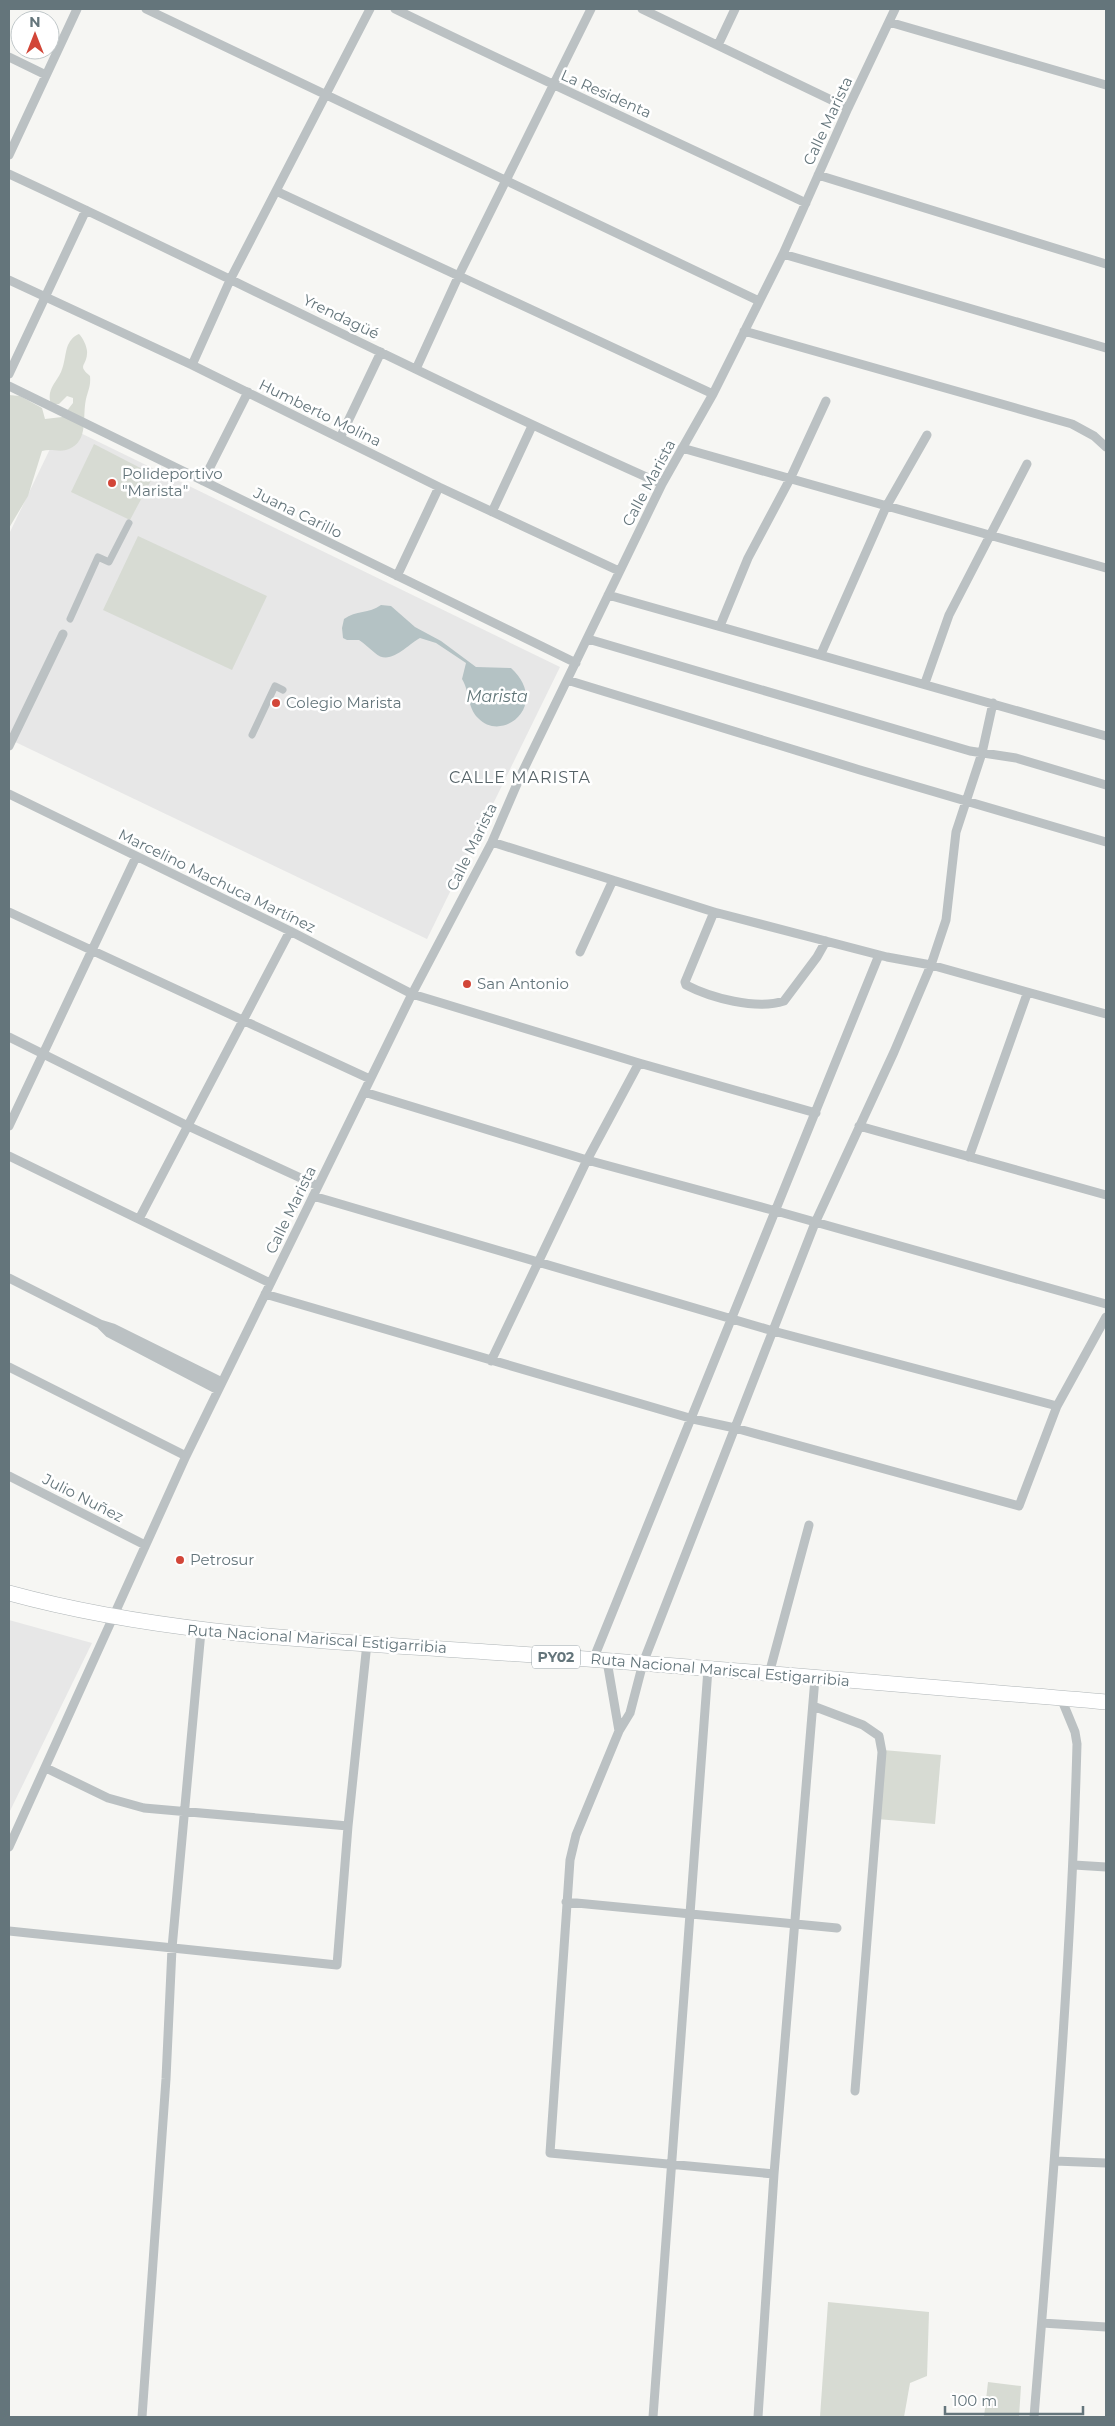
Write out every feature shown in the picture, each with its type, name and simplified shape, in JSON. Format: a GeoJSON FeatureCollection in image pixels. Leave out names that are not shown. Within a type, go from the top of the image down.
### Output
{"type":"FeatureCollection","features":[{"type":"Feature","properties":{"kind":"main road","name":"Ruta Nacional Mariscal Estigarribia"},"geometry":{"type":"LineString","coordinates":[[9,1593],[57,1606],[114,1618],[201,1631],[643,1663],[1106,1702]]}},
{"type":"Feature","properties":{"kind":"street"},"geometry":{"type":"LineString","coordinates":[[9,155],[77,9]]}},
{"type":"Feature","properties":{"kind":"street"},"geometry":{"type":"LineString","coordinates":[[146,9],[508,180],[758,301]]}},
{"type":"Feature","properties":{"kind":"street"},"geometry":{"type":"LineString","coordinates":[[192,365],[231,278],[370,9]]}},
{"type":"Feature","properties":{"kind":"street","name":"La Residenta"},"geometry":{"type":"LineString","coordinates":[[395,9],[554,86],[806,203]]}},
{"type":"Feature","properties":{"kind":"street"},"geometry":{"type":"LineString","coordinates":[[416,369],[460,275],[592,9]]}},
{"type":"Feature","properties":{"kind":"street"},"geometry":{"type":"LineString","coordinates":[[642,9],[848,108]]}},
{"type":"Feature","properties":{"kind":"street"},"geometry":{"type":"LineString","coordinates":[[718,45],[735,9]]}},
{"type":"Feature","properties":{"kind":"street","name":"Calle Marista"},"geometry":{"type":"LineString","coordinates":[[9,1847],[186,1456],[412,994],[492,842],[520,777],[662,484],[713,394],[783,254],[894,9]]}},
{"type":"Feature","properties":{"kind":"street"},"geometry":{"type":"LineString","coordinates":[[889,22],[1106,85]]}},
{"type":"Feature","properties":{"kind":"street"},"geometry":{"type":"LineString","coordinates":[[9,57],[46,75]]}},
{"type":"Feature","properties":{"kind":"street","name":"Yrendagüé"},"geometry":{"type":"LineString","coordinates":[[9,174],[231,278],[532,426],[662,484]]}},
{"type":"Feature","properties":{"kind":"street"},"geometry":{"type":"LineString","coordinates":[[818,175],[1106,264]]}},
{"type":"Feature","properties":{"kind":"street"},"geometry":{"type":"LineString","coordinates":[[276,191],[713,394]]}},
{"type":"Feature","properties":{"kind":"street"},"geometry":{"type":"LineString","coordinates":[[9,374],[86,210]]}},
{"type":"Feature","properties":{"kind":"street"},"geometry":{"type":"LineString","coordinates":[[783,254],[1106,348]]}},
{"type":"Feature","properties":{"kind":"street","name":"Humberto Molina"},"geometry":{"type":"LineString","coordinates":[[9,280],[192,365],[439,487],[619,571]]}},
{"type":"Feature","properties":{"kind":"street"},"geometry":{"type":"LineString","coordinates":[[744,331],[1072,424],[1094,436],[1106,447]]}},
{"type":"Feature","properties":{"kind":"street"},"geometry":{"type":"LineString","coordinates":[[340,438],[381,352]]}},
{"type":"Feature","properties":{"kind":"street","name":"Juana Carillo"},"geometry":{"type":"LineString","coordinates":[[9,386],[576,663]]}},
{"type":"Feature","properties":{"kind":"street"},"geometry":{"type":"LineString","coordinates":[[203,482],[248,392]]}},
{"type":"Feature","properties":{"kind":"street"},"geometry":{"type":"LineString","coordinates":[[720,626],[748,558],[790,479],[826,401]]}},
{"type":"Feature","properties":{"kind":"street"},"geometry":{"type":"LineString","coordinates":[[492,512],[532,426]]}},
{"type":"Feature","properties":{"kind":"street"},"geometry":{"type":"LineString","coordinates":[[821,654],[886,507],[927,435]]}},
{"type":"Feature","properties":{"kind":"street"},"geometry":{"type":"LineString","coordinates":[[682,448],[886,507],[1105,564]]}},
{"type":"Feature","properties":{"kind":"street"},"geometry":{"type":"LineString","coordinates":[[925,683],[949,615],[1027,464]]}},
{"type":"Feature","properties":{"kind":"street"},"geometry":{"type":"LineString","coordinates":[[397,576],[439,487]]}},
{"type":"Feature","properties":{"kind":"street"},"geometry":{"type":"LineString","coordinates":[[70,619],[98,557],[109,562],[129,522]]}},
{"type":"Feature","properties":{"kind":"street"},"geometry":{"type":"LineString","coordinates":[[608,595],[925,683],[1106,736]]}},
{"type":"Feature","properties":{"kind":"street"},"geometry":{"type":"LineString","coordinates":[[9,746],[64,634]]}},
{"type":"Feature","properties":{"kind":"street"},"geometry":{"type":"LineString","coordinates":[[588,639],[773,695],[970,751],[1016,758],[1106,785]]}},
{"type":"Feature","properties":{"kind":"street"},"geometry":{"type":"LineString","coordinates":[[567,680],[1106,842]]}},
{"type":"Feature","properties":{"kind":"street"},"geometry":{"type":"LineString","coordinates":[[252,735],[275,686],[283,690]]}},
{"type":"Feature","properties":{"kind":"street"},"geometry":{"type":"LineString","coordinates":[[774,2174],[550,2153],[570,1860],[576,1835],[619,1731],[630,1714],[643,1663],[814,1223],[894,1052],[931,965],[946,920],[956,832],[982,753],[993,703]]}},
{"type":"Feature","properties":{"kind":"street","name":"Marcelino Machuca Martínez"},"geometry":{"type":"LineString","coordinates":[[9,794],[290,931],[412,994],[639,1063],[816,1113]]}},
{"type":"Feature","properties":{"kind":"street"},"geometry":{"type":"LineString","coordinates":[[492,842],[714,912],[880,955],[931,965],[1027,994],[1106,1014]]}},
{"type":"Feature","properties":{"kind":"street"},"geometry":{"type":"LineString","coordinates":[[9,1126],[136,857]]}},
{"type":"Feature","properties":{"kind":"street"},"geometry":{"type":"LineString","coordinates":[[580,952],[613,880]]}},
{"type":"Feature","properties":{"kind":"street"},"geometry":{"type":"LineString","coordinates":[[9,912],[243,1022],[370,1079]]}},
{"type":"Feature","properties":{"kind":"street"},"geometry":{"type":"LineString","coordinates":[[714,912],[685,982],[686,985],[706,996],[762,1004],[784,1001],[817,957],[826,941]]}},
{"type":"Feature","properties":{"kind":"street"},"geometry":{"type":"LineString","coordinates":[[138,1219],[290,931]]}},
{"type":"Feature","properties":{"kind":"street"},"geometry":{"type":"LineString","coordinates":[[619,1731],[600,1661],[732,1319],[880,955]]}},
{"type":"Feature","properties":{"kind":"street"},"geometry":{"type":"LineString","coordinates":[[969,1157],[1027,994]]}},
{"type":"Feature","properties":{"kind":"street"},"geometry":{"type":"LineString","coordinates":[[9,1037],[188,1126],[318,1186]]}},
{"type":"Feature","properties":{"kind":"street"},"geometry":{"type":"LineString","coordinates":[[491,1360],[588,1160],[639,1063]]}},
{"type":"Feature","properties":{"kind":"street"},"geometry":{"type":"LineString","coordinates":[[364,1092],[588,1160],[1106,1304]]}},
{"type":"Feature","properties":{"kind":"street"},"geometry":{"type":"LineString","coordinates":[[859,1126],[1106,1195]]}},
{"type":"Feature","properties":{"kind":"street"},"geometry":{"type":"LineString","coordinates":[[9,1156],[270,1283]]}},
{"type":"Feature","properties":{"kind":"street"},"geometry":{"type":"LineString","coordinates":[[313,1196],[773,1331],[1056,1406]]}},
{"type":"Feature","properties":{"kind":"street"},"geometry":{"type":"LineString","coordinates":[[9,1278],[100,1324],[113,1328],[220,1386]]}},
{"type":"Feature","properties":{"kind":"street"},"geometry":{"type":"LineString","coordinates":[[265,1294],[693,1419],[735,1428],[1019,1506],[1056,1406],[1106,1317]]}},
{"type":"Feature","properties":{"kind":"street"},"geometry":{"type":"LineString","coordinates":[[9,1368],[186,1456]]}},
{"type":"Feature","properties":{"kind":"street","name":"Julio Nuñez"},"geometry":{"type":"LineString","coordinates":[[9,1476],[146,1545]]}},
{"type":"Feature","properties":{"kind":"street"},"geometry":{"type":"LineString","coordinates":[[768,1674],[809,1525]]}},
{"type":"Feature","properties":{"kind":"street"},"geometry":{"type":"LineString","coordinates":[[142,2417],[166,2079],[172,1948],[201,1631]]}},
{"type":"Feature","properties":{"kind":"street"},"geometry":{"type":"LineString","coordinates":[[9,1931],[337,1965],[348,1826],[367,1643]]}},
{"type":"Feature","properties":{"kind":"street"},"geometry":{"type":"LineString","coordinates":[[653,2417],[708,1669]]}},
{"type":"Feature","properties":{"kind":"street"},"geometry":{"type":"LineString","coordinates":[[758,2417],[774,2174],[815,1678]]}},
{"type":"Feature","properties":{"kind":"street"},"geometry":{"type":"LineString","coordinates":[[1034,2417],[1055,2161],[1074,1865],[1077,1744],[1075,1732],[1061,1698]]}},
{"type":"Feature","properties":{"kind":"street"},"geometry":{"type":"LineString","coordinates":[[813,1706],[863,1725],[879,1736],[882,1752],[854,2091]]}},
{"type":"Feature","properties":{"kind":"street"},"geometry":{"type":"LineString","coordinates":[[46,1768],[108,1798],[144,1808],[348,1826]]}},
{"type":"Feature","properties":{"kind":"street"},"geometry":{"type":"LineString","coordinates":[[1074,1865],[1106,1867]]}},
{"type":"Feature","properties":{"kind":"street"},"geometry":{"type":"LineString","coordinates":[[566,1902],[837,1928]]}},
{"type":"Feature","properties":{"kind":"street"},"geometry":{"type":"LineString","coordinates":[[1055,2161],[1106,2164]]}},
{"type":"Feature","properties":{"kind":"street"},"geometry":{"type":"LineString","coordinates":[[1042,2323],[1106,2327]]}},
{"type":"Feature","properties":{"kind":"shaded area"},"geometry":{"type":"Polygon","coordinates":[[[79,334],[85,343],[87,352],[83,368],[90,376],[90,386],[85,406],[84,428],[80,440],[69,449],[42,451],[28,496],[9,528],[9,395],[20,396],[42,408],[45,419],[62,417],[73,403],[73,398],[67,396],[59,404],[51,404],[50,395],[52,387],[62,369],[68,345],[79,334]]]}},
{"type":"Feature","properties":{"kind":"shaded area","name":"Colegio Marista"},"geometry":{"type":"Polygon","coordinates":[[[62,424],[560,667],[427,939],[9,739],[9,534],[62,424]]]}},
{"type":"Feature","properties":{"kind":"shaded area","name":"Polideportivo \"Marista\""},"geometry":{"type":"Polygon","coordinates":[[[94,444],[154,475],[130,520],[71,492],[94,444]]]}},
{"type":"Feature","properties":{"kind":"shaded area"},"geometry":{"type":"Polygon","coordinates":[[[138,536],[267,596],[232,670],[103,610],[138,536]]]}},
{"type":"Feature","properties":{"kind":"shaded area"},"geometry":{"type":"Polygon","coordinates":[[[9,1620],[92,1643],[9,1813],[9,1620]]]}},
{"type":"Feature","properties":{"kind":"shaded area"},"geometry":{"type":"Polygon","coordinates":[[[883,1750],[941,1755],[935,1824],[877,1819],[883,1750]]]}},
{"type":"Feature","properties":{"kind":"shaded area"},"geometry":{"type":"Polygon","coordinates":[[[828,2302],[929,2312],[927,2376],[910,2383],[904,2417],[820,2417],[828,2302]]]}},
{"type":"Feature","properties":{"kind":"shaded area"},"geometry":{"type":"Polygon","coordinates":[[[988,2382],[1021,2386],[1019,2417],[984,2417],[988,2382]]]}},
{"type":"Feature","properties":{"kind":"water","name":"Marista"},"geometry":{"type":"Polygon","coordinates":[[[381,605],[391,606],[415,627],[441,641],[476,667],[511,668],[522,682],[526,695],[524,707],[518,717],[510,723],[499,726],[488,725],[478,718],[474,714],[462,679],[466,663],[436,643],[420,638],[393,656],[381,657],[359,640],[343,638],[342,628],[344,619],[381,605]]]}},
{"type":"Feature","properties":{"kind":"place","name":"Polideportivo \"Marista\""},"geometry":{"type":"Point","coordinates":[112,483]}},
{"type":"Feature","properties":{"kind":"place","name":"Colegio Marista"},"geometry":{"type":"Point","coordinates":[276,703]}},
{"type":"Feature","properties":{"kind":"place","name":"San Antonio"},"geometry":{"type":"Point","coordinates":[467,984]}},
{"type":"Feature","properties":{"kind":"place","name":"Petrosur"},"geometry":{"type":"Point","coordinates":[180,1560]}},
{"type":"Feature","properties":{"kind":"district","name":"CALLE MARISTA"},"geometry":{"type":"Point","coordinates":[520,777]}}]}
